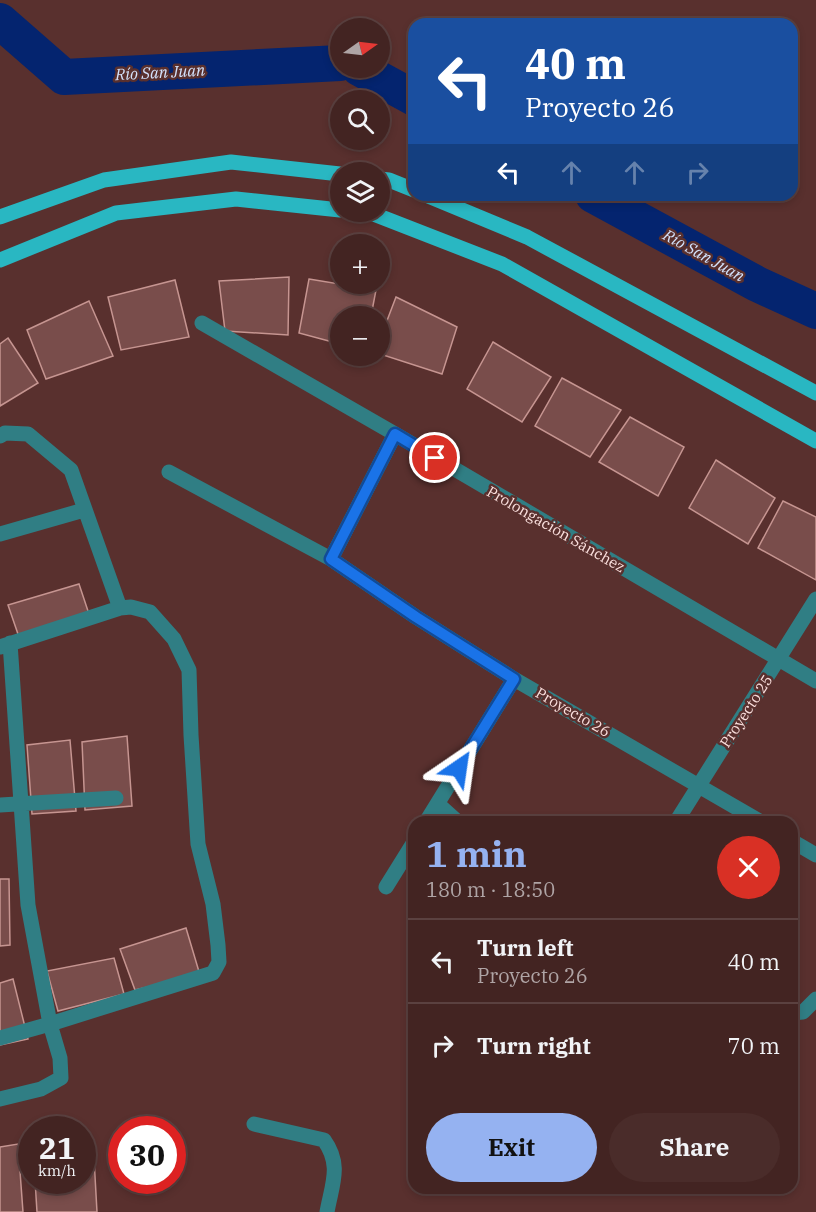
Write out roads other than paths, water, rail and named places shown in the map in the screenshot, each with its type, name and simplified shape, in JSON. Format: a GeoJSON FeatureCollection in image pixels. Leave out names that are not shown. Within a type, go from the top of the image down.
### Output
{"type":"FeatureCollection","features":[{"type":"Feature","properties":{"kind":"main road"},"geometry":{"type":"LineString","coordinates":[[0,217],[104,180],[231,162],[330,173]]}},
{"type":"Feature","properties":{"kind":"main road"},"geometry":{"type":"LineString","coordinates":[[390,180],[408,188]]}},
{"type":"Feature","properties":{"kind":"main road"},"geometry":{"type":"LineString","coordinates":[[0,260],[116,213],[236,199],[330,209]]}},
{"type":"Feature","properties":{"kind":"main road"},"geometry":{"type":"LineString","coordinates":[[440,201],[527,237],[816,393]]}},
{"type":"Feature","properties":{"kind":"main road"},"geometry":{"type":"LineString","coordinates":[[390,220],[502,264],[816,441]]}},
{"type":"Feature","properties":{"kind":"street","name":"Prolongación Sánchez"},"geometry":{"type":"LineString","coordinates":[[202,323],[816,681]]}},
{"type":"Feature","properties":{"kind":"street"},"geometry":{"type":"LineString","coordinates":[[0,436],[5,433],[28,434],[71,470],[120,608]]}},
{"type":"Feature","properties":{"kind":"street"},"geometry":{"type":"LineString","coordinates":[[331,559],[395,434]]}},
{"type":"Feature","properties":{"kind":"street","name":"Proyecto 26"},"geometry":{"type":"LineString","coordinates":[[169,472],[331,559],[416,617],[514,679],[751,816]]}},
{"type":"Feature","properties":{"kind":"street"},"geometry":{"type":"LineString","coordinates":[[0,534],[84,510]]}},
{"type":"Feature","properties":{"kind":"street","name":"Proyecto 25"},"geometry":{"type":"LineString","coordinates":[[680,816],[816,599]]}},
{"type":"Feature","properties":{"kind":"street"},"geometry":{"type":"LineString","coordinates":[[0,1038],[50,1024],[213,973],[219,962],[213,904],[198,844],[189,670],[174,639],[150,612],[131,607],[120,608],[5,645],[21,804],[28,905],[50,1024],[60,1058],[61,1078],[41,1089],[0,1100]]}},
{"type":"Feature","properties":{"kind":"street"},"geometry":{"type":"LineString","coordinates":[[430,816],[514,679]]}},
{"type":"Feature","properties":{"kind":"street"},"geometry":{"type":"LineString","coordinates":[[0,805],[116,798]]}},
{"type":"Feature","properties":{"kind":"street"},"geometry":{"type":"LineString","coordinates":[[438,804],[451,816]]}},
{"type":"Feature","properties":{"kind":"street"},"geometry":{"type":"LineString","coordinates":[[798,844],[816,855]]}},
{"type":"Feature","properties":{"kind":"street"},"geometry":{"type":"LineString","coordinates":[[386,887],[408,852]]}},
{"type":"Feature","properties":{"kind":"street"},"geometry":{"type":"LineString","coordinates":[[798,1012],[816,999]]}},
{"type":"Feature","properties":{"kind":"street"},"geometry":{"type":"LineString","coordinates":[[254,1124],[324,1140],[333,1152],[335,1170],[327,1212]]}},
{"type":"Feature","properties":{"kind":"waterway","name":"Río San Juan"},"geometry":{"type":"LineString","coordinates":[[0,21],[64,77],[330,64]]}},
{"type":"Feature","properties":{"kind":"waterway","name":"Río San Juan"},"geometry":{"type":"LineString","coordinates":[[377,78],[408,95]]}},
{"type":"Feature","properties":{"kind":"waterway","name":"Río San Juan"},"geometry":{"type":"LineString","coordinates":[[604,201],[757,284],[816,311]]}}]}
